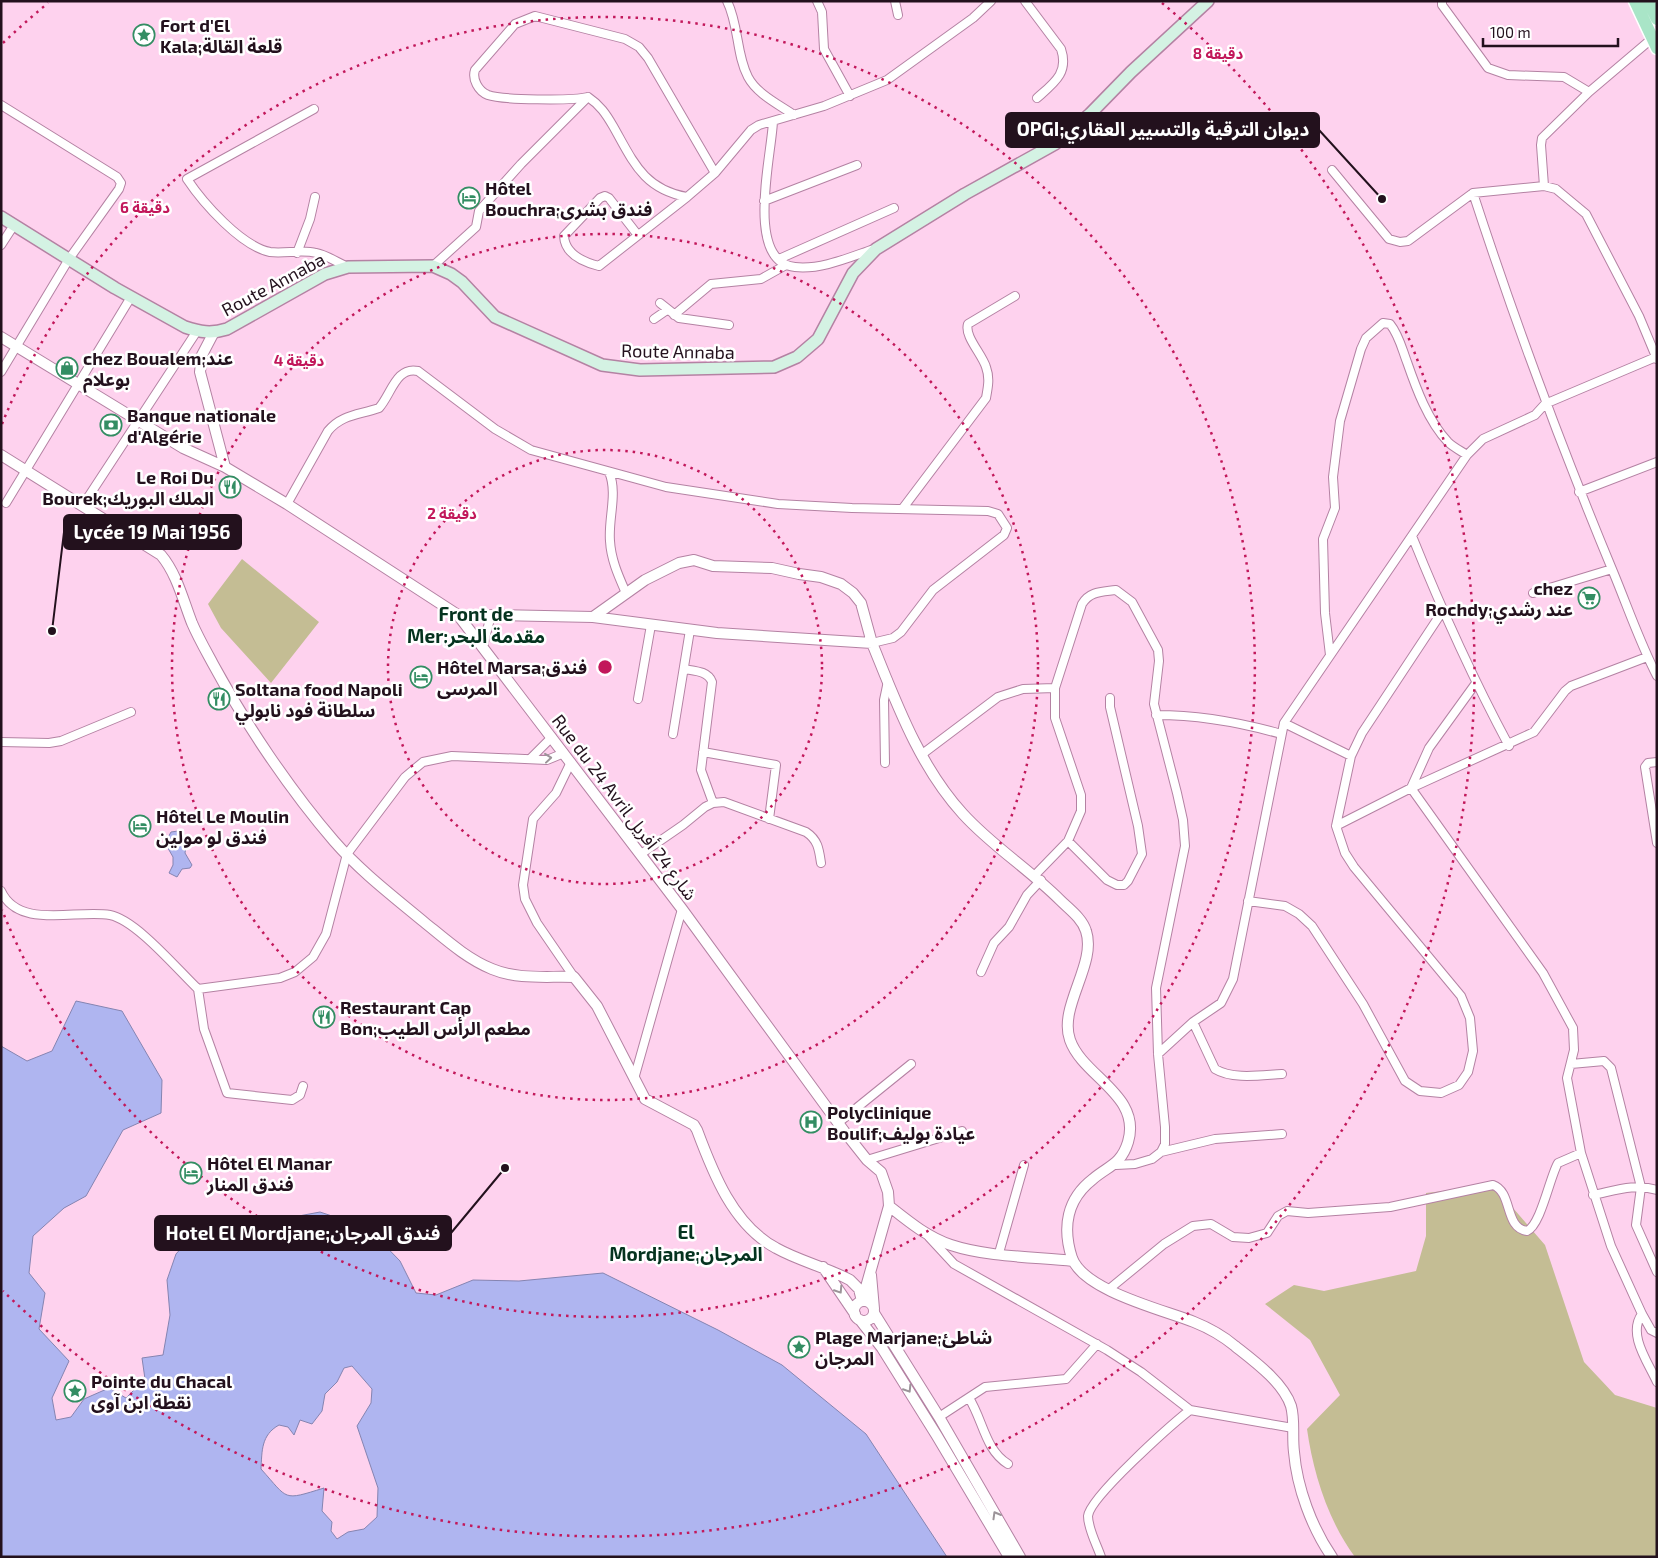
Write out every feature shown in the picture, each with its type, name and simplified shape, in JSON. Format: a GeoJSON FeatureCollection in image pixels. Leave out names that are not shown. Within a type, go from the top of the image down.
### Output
{"type":"FeatureCollection","features":[{"type":"Feature","properties":{"kind":"main road","name":"Route Annaba"},"geometry":{"type":"LineString","coordinates":[[1,217],[131,297],[197,331],[213,334],[244,322],[318,277],[348,267],[433,266],[451,274],[462,282],[495,317],[602,365],[640,370],[758,369],[774,367],[788,362],[808,349],[826,327],[853,274],[866,258],[965,194],[1055,144],[1090,114],[1131,72],[1208,1]]}},
{"type":"Feature","properties":{"kind":"main road"},"geometry":{"type":"LineString","coordinates":[[1635,1],[1655,40]]}},
{"type":"Feature","properties":{"kind":"main road"},"geometry":{"type":"LineString","coordinates":[[1648,1],[1657,19]]}},
{"type":"Feature","properties":{"kind":"street"},"geometry":{"type":"LineString","coordinates":[[727,1],[734,17],[748,77],[757,88],[794,114]]}},
{"type":"Feature","properties":{"kind":"street"},"geometry":{"type":"LineString","coordinates":[[817,1],[822,12],[824,49],[850,96]]}},
{"type":"Feature","properties":{"kind":"street"},"geometry":{"type":"LineString","coordinates":[[895,1],[898,15]]}},
{"type":"Feature","properties":{"kind":"street"},"geometry":{"type":"LineString","coordinates":[[637,234],[609,198],[605,196],[600,198],[564,236],[564,239],[573,256],[586,263],[598,266],[715,173],[751,130],[850,96],[887,80],[973,18],[991,1]]}},
{"type":"Feature","properties":{"kind":"street"},"geometry":{"type":"LineString","coordinates":[[1025,1],[1061,49],[1065,64],[1060,73],[1037,98]]}},
{"type":"Feature","properties":{"kind":"street"},"geometry":{"type":"LineString","coordinates":[[1442,1],[1442,5],[1488,68],[1508,75],[1564,77],[1589,92]]}},
{"type":"Feature","properties":{"kind":"street"},"geometry":{"type":"LineString","coordinates":[[686,197],[670,194],[648,181],[638,169],[605,112],[597,102],[588,97],[573,101],[488,94],[476,84],[473,75],[475,70],[515,24],[526,18],[544,17],[625,39],[638,47],[648,58],[715,173]]}},
{"type":"Feature","properties":{"kind":"street"},"geometry":{"type":"LineString","coordinates":[[1544,186],[1540,145],[1542,138],[1589,92],[1655,40]]}},
{"type":"Feature","properties":{"kind":"street"},"geometry":{"type":"LineString","coordinates":[[433,266],[476,226],[479,211],[521,164],[588,97]]}},
{"type":"Feature","properties":{"kind":"street"},"geometry":{"type":"LineString","coordinates":[[1,105],[117,177],[121,184],[69,260],[1,372]]}},
{"type":"Feature","properties":{"kind":"street"},"geometry":{"type":"LineString","coordinates":[[314,110],[186,179],[196,193],[242,240],[252,247],[270,252],[316,252],[348,267]]}},
{"type":"Feature","properties":{"kind":"street"},"geometry":{"type":"LineString","coordinates":[[773,121],[764,201],[768,245],[786,265]]}},
{"type":"Feature","properties":{"kind":"street"},"geometry":{"type":"LineString","coordinates":[[764,201],[857,165]]}},
{"type":"Feature","properties":{"kind":"street"},"geometry":{"type":"LineString","coordinates":[[1158,1054],[1193,1022],[1221,1003],[1228,993],[1233,979],[1284,722],[1467,455],[1482,439],[1535,415],[1546,404],[1656,358],[1639,316],[1586,214],[1556,189],[1544,186],[1473,193],[1408,241],[1395,241],[1389,239],[1332,170]]}},
{"type":"Feature","properties":{"kind":"street"},"geometry":{"type":"LineString","coordinates":[[1473,193],[1506,294],[1579,492],[1647,657],[1657,676]]}},
{"type":"Feature","properties":{"kind":"street"},"geometry":{"type":"LineString","coordinates":[[297,252],[310,219],[315,197]]}},
{"type":"Feature","properties":{"kind":"street"},"geometry":{"type":"LineString","coordinates":[[779,259],[894,208]]}},
{"type":"Feature","properties":{"kind":"street"},"geometry":{"type":"LineString","coordinates":[[1,246],[14,225]]}},
{"type":"Feature","properties":{"kind":"street"},"geometry":{"type":"LineString","coordinates":[[654,319],[671,313],[711,284],[761,279],[786,265],[807,267],[820,265],[879,248]]}},
{"type":"Feature","properties":{"kind":"street"},"geometry":{"type":"LineString","coordinates":[[903,508],[986,398],[989,382],[986,367],[968,333],[968,324],[1015,296]]}},
{"type":"Feature","properties":{"kind":"street"},"geometry":{"type":"LineString","coordinates":[[6,503],[131,297]]}},
{"type":"Feature","properties":{"kind":"street"},"geometry":{"type":"LineString","coordinates":[[660,303],[671,313],[686,320],[728,325]]}},
{"type":"Feature","properties":{"kind":"street"},"geometry":{"type":"LineString","coordinates":[[1330,655],[1325,613],[1323,538],[1335,508],[1334,477],[1340,421],[1361,349],[1366,338],[1383,323],[1390,324],[1397,332],[1411,372],[1440,432],[1449,443],[1467,455]]}},
{"type":"Feature","properties":{"kind":"street"},"geometry":{"type":"LineString","coordinates":[[83,506],[197,331]]}},
{"type":"Feature","properties":{"kind":"street"},"geometry":{"type":"LineString","coordinates":[[213,334],[202,355],[200,372],[225,467]]}},
{"type":"Feature","properties":{"kind":"street","name":"Rue du 24 Avril شارع 24 أفريل"},"geometry":{"type":"LineString","coordinates":[[1,337],[184,448],[225,467],[287,504],[458,615],[641,854],[866,1160],[881,1172],[888,1192],[889,1206],[862,1302]]}},
{"type":"Feature","properties":{"kind":"street"},"geometry":{"type":"LineString","coordinates":[[287,504],[328,431],[336,422],[345,417],[379,408],[398,377],[404,371],[410,370],[418,371],[495,428],[531,450],[609,472],[684,491],[778,504],[988,511],[998,514],[1007,528],[1004,535],[933,590],[901,632],[893,638],[872,643],[690,630],[593,618],[458,615]]}},
{"type":"Feature","properties":{"kind":"street"},"geometry":{"type":"LineString","coordinates":[[1,455],[138,539],[165,560],[193,625],[235,701],[308,807],[347,854],[428,925],[482,964],[504,974],[516,976],[574,977]]}},
{"type":"Feature","properties":{"kind":"street"},"geometry":{"type":"LineString","coordinates":[[1579,492],[1657,462]]}},
{"type":"Feature","properties":{"kind":"street"},"geometry":{"type":"LineString","coordinates":[[609,472],[613,502],[609,540],[612,555],[626,593]]}},
{"type":"Feature","properties":{"kind":"street"},"geometry":{"type":"LineString","coordinates":[[1412,536],[1442,612],[1509,746]]}},
{"type":"Feature","properties":{"kind":"street"},"geometry":{"type":"LineString","coordinates":[[593,618],[626,593],[660,572],[679,563],[694,560],[713,566],[772,568],[821,577],[842,584],[858,598],[865,614],[872,643],[888,682],[921,755],[946,793],[963,815],[988,838],[1038,878],[1079,918],[1086,932],[1087,950],[1069,1018],[1068,1037],[1076,1053],[1112,1088],[1126,1111],[1130,1127],[1128,1144],[1116,1165]]}},
{"type":"Feature","properties":{"kind":"street"},"geometry":{"type":"LineString","coordinates":[[1533,593],[1612,569]]}},
{"type":"Feature","properties":{"kind":"street"},"geometry":{"type":"LineString","coordinates":[[981,972],[994,943],[1009,927],[1038,878],[1068,841],[1081,811],[1081,796],[1055,718],[1055,688],[1082,604],[1094,593],[1116,590],[1132,602],[1158,650],[1159,661],[1154,704],[1183,820],[1185,846],[1156,988],[1158,1054],[1166,1127],[1165,1144],[1161,1152]]}},
{"type":"Feature","properties":{"kind":"street"},"geometry":{"type":"LineString","coordinates":[[1248,901],[1285,906],[1299,914],[1312,926],[1363,1004],[1404,1081],[1420,1092],[1441,1093],[1459,1085],[1468,1072],[1473,1051],[1470,1018],[1461,996],[1354,866],[1345,853],[1336,826],[1351,756],[1362,733],[1442,612]]}},
{"type":"Feature","properties":{"kind":"street"},"geometry":{"type":"LineString","coordinates":[[483,646],[491,615]]}},
{"type":"Feature","properties":{"kind":"street"},"geometry":{"type":"LineString","coordinates":[[638,699],[651,625]]}},
{"type":"Feature","properties":{"kind":"street"},"geometry":{"type":"LineString","coordinates":[[673,734],[676,702],[684,669],[690,630]]}},
{"type":"Feature","properties":{"kind":"street"},"geometry":{"type":"LineString","coordinates":[[1336,826],[1411,788],[1509,746],[1534,732],[1565,691],[1571,686],[1647,657]]}},
{"type":"Feature","properties":{"kind":"street"},"geometry":{"type":"LineString","coordinates":[[684,669],[705,674],[710,677],[712,682],[701,775],[708,787],[713,803]]}},
{"type":"Feature","properties":{"kind":"street"},"geometry":{"type":"LineString","coordinates":[[885,763],[884,700],[888,682]]}},
{"type":"Feature","properties":{"kind":"street"},"geometry":{"type":"LineString","coordinates":[[1411,788],[1429,748],[1476,683]]}},
{"type":"Feature","properties":{"kind":"street"},"geometry":{"type":"LineString","coordinates":[[921,755],[998,697],[1023,689],[1055,688]]}},
{"type":"Feature","properties":{"kind":"street"},"geometry":{"type":"LineString","coordinates":[[1068,841],[1107,880],[1117,885],[1124,885],[1128,881],[1142,854],[1128,781],[1110,707],[1110,698]]}},
{"type":"Feature","properties":{"kind":"street"},"geometry":{"type":"LineString","coordinates":[[1,742],[61,741],[131,712]]}},
{"type":"Feature","properties":{"kind":"street"},"geometry":{"type":"LineString","coordinates":[[1156,715],[1191,715],[1234,721],[1281,734]]}},
{"type":"Feature","properties":{"kind":"street"},"geometry":{"type":"LineString","coordinates":[[1284,722],[1351,756]]}},
{"type":"Feature","properties":{"kind":"street"},"geometry":{"type":"LineString","coordinates":[[531,758],[552,737]]}},
{"type":"Feature","properties":{"kind":"street"},"geometry":{"type":"LineString","coordinates":[[703,752],[776,764],[769,819]]}},
{"type":"Feature","properties":{"kind":"street"},"geometry":{"type":"LineString","coordinates":[[198,988],[280,978],[295,972],[304,965],[320,948],[326,934],[347,854],[405,777],[423,762],[452,756],[547,760],[564,753]]}},
{"type":"Feature","properties":{"kind":"street"},"geometry":{"type":"LineString","coordinates":[[571,762],[556,793],[533,819],[523,886],[525,899],[537,923],[574,977],[598,1006],[645,1099],[694,1125],[720,1185],[735,1211],[750,1230],[776,1249],[822,1267],[855,1284],[862,1302]]}},
{"type":"Feature","properties":{"kind":"street"},"geometry":{"type":"LineString","coordinates":[[1657,762],[1648,763],[1645,767],[1657,843]]}},
{"type":"Feature","properties":{"kind":"street"},"geometry":{"type":"LineString","coordinates":[[1411,788],[1544,974],[1572,1028],[1574,1050],[1567,1078],[1581,1153],[1611,1246],[1642,1314],[1651,1330],[1657,1333]]}},
{"type":"Feature","properties":{"kind":"street"},"geometry":{"type":"LineString","coordinates":[[641,854],[705,807],[713,803],[724,802],[806,832],[814,838],[819,847],[821,863]]}},
{"type":"Feature","properties":{"kind":"street"},"geometry":{"type":"LineString","coordinates":[[1,891],[13,907],[29,914],[82,913],[119,918],[150,942],[198,988],[204,1029],[227,1093],[292,1100],[300,1095],[303,1086]]}},
{"type":"Feature","properties":{"kind":"street"},"geometry":{"type":"LineString","coordinates":[[634,1079],[682,909]]}},
{"type":"Feature","properties":{"kind":"street"},"geometry":{"type":"LineString","coordinates":[[1193,1022],[1211,1062],[1220,1072],[1241,1076],[1282,1074]]}},
{"type":"Feature","properties":{"kind":"street"},"geometry":{"type":"LineString","coordinates":[[1571,1064],[1604,1061],[1610,1066],[1641,1187],[1636,1225],[1657,1272]]}},
{"type":"Feature","properties":{"kind":"street"},"geometry":{"type":"LineString","coordinates":[[838,1122],[911,1064]]}},
{"type":"Feature","properties":{"kind":"street"},"geometry":{"type":"LineString","coordinates":[[866,1160],[962,1131]]}},
{"type":"Feature","properties":{"kind":"street"},"geometry":{"type":"LineString","coordinates":[[1282,1134],[1215,1139],[1161,1152],[1152,1159],[1135,1164],[1116,1165],[1094,1178],[1078,1193],[1068,1210],[1066,1230],[1073,1261],[1086,1275],[1108,1290],[1140,1304],[1192,1321],[1212,1330],[1232,1344],[1283,1391],[1291,1406],[1294,1428],[1294,1453],[1301,1490],[1332,1557]]}},
{"type":"Feature","properties":{"kind":"street"},"geometry":{"type":"LineString","coordinates":[[1108,1290],[1164,1244],[1192,1226],[1211,1224],[1233,1237],[1255,1237],[1267,1233],[1278,1216],[1287,1211],[1308,1213],[1390,1207],[1493,1185],[1504,1192],[1515,1223],[1519,1228],[1527,1231],[1533,1227],[1547,1197],[1558,1163],[1581,1153]]}},
{"type":"Feature","properties":{"kind":"street"},"geometry":{"type":"LineString","coordinates":[[999,1253],[1024,1165]]}},
{"type":"Feature","properties":{"kind":"street"},"geometry":{"type":"LineString","coordinates":[[1593,1195],[1641,1187],[1657,1190]]}},
{"type":"Feature","properties":{"kind":"street"},"geometry":{"type":"LineString","coordinates":[[889,1206],[926,1234],[954,1264],[1097,1344],[1141,1372],[1190,1410],[1294,1428]]}},
{"type":"Feature","properties":{"kind":"street"},"geometry":{"type":"LineString","coordinates":[[926,1234],[950,1245],[999,1253],[1073,1261]]}},
{"type":"Feature","properties":{"kind":"street"},"geometry":{"type":"LineString","coordinates":[[822,1267],[857,1317],[882,1348],[1009,1557]]}},
{"type":"Feature","properties":{"kind":"street"},"geometry":{"type":"LineString","coordinates":[[857,1317],[869,1320],[874,1311],[871,1271]]}},
{"type":"Feature","properties":{"kind":"street"},"geometry":{"type":"LineString","coordinates":[[857,1317],[857,1305],[862,1302],[871,1304],[1020,1557]]}},
{"type":"Feature","properties":{"kind":"street"},"geometry":{"type":"LineString","coordinates":[[1642,1314],[1635,1326],[1638,1339],[1657,1382]]}},
{"type":"Feature","properties":{"kind":"street"},"geometry":{"type":"LineString","coordinates":[[939,1417],[985,1388],[1066,1379],[1097,1344]]}},
{"type":"Feature","properties":{"kind":"street"},"geometry":{"type":"LineString","coordinates":[[968,1398],[978,1414],[990,1447],[1000,1460],[1008,1464]]}},
{"type":"Feature","properties":{"kind":"street"},"geometry":{"type":"LineString","coordinates":[[1101,1557],[1089,1522],[1091,1507],[1132,1463],[1190,1410]]}},
{"type":"Feature","properties":{"kind":"shaded area"},"geometry":{"type":"Polygon","coordinates":[[[242,559],[319,622],[271,683],[221,628],[208,604],[242,559]]]}},
{"type":"Feature","properties":{"kind":"shaded area"},"geometry":{"type":"Polygon","coordinates":[[[1493,1185],[1545,1245],[1584,1362],[1615,1395],[1657,1408],[1657,1557],[1355,1557],[1337,1528],[1323,1496],[1313,1462],[1307,1429],[1340,1395],[1310,1340],[1265,1304],[1294,1285],[1324,1291],[1416,1271],[1426,1236],[1426,1193],[1493,1185]]]}},
{"type":"Feature","properties":{"kind":"water"},"geometry":{"type":"Polygon","coordinates":[[[178,831],[187,840],[185,853],[192,865],[190,868],[182,869],[177,877],[169,873],[173,865],[173,857],[165,843],[171,832],[178,831]]]}},
{"type":"Feature","properties":{"kind":"water"},"geometry":{"type":"Polygon","coordinates":[[[76,1001],[122,1011],[162,1080],[161,1113],[123,1130],[86,1196],[64,1208],[33,1236],[29,1273],[45,1293],[39,1329],[69,1361],[52,1398],[56,1420],[71,1417],[84,1399],[109,1388],[126,1398],[145,1379],[142,1358],[163,1355],[170,1315],[167,1280],[176,1254],[192,1236],[320,1212],[368,1228],[400,1261],[416,1293],[436,1295],[473,1280],[519,1281],[603,1273],[718,1330],[782,1365],[866,1434],[947,1557],[1,1557],[1,1046],[27,1061],[52,1051],[76,1001]],[[352,1366],[344,1368],[337,1382],[325,1394],[322,1411],[312,1424],[300,1420],[294,1435],[288,1427],[279,1425],[269,1434],[264,1444],[261,1469],[282,1492],[293,1496],[324,1488],[322,1511],[332,1522],[331,1531],[337,1539],[348,1532],[364,1529],[377,1517],[378,1488],[357,1426],[371,1403],[372,1389],[352,1366]]]}},
{"type":"Feature","properties":{"kind":"place","name":"Fort d'El Kala;قلعة القالة"},"geometry":{"type":"Point","coordinates":[144,35]}},
{"type":"Feature","properties":{"kind":"place","name":"Hôtel Bouchra;فندق بشرى"},"geometry":{"type":"Point","coordinates":[469,198]}},
{"type":"Feature","properties":{"kind":"place","name":"OPGI;ديوان الترقية والتسيير العقاري"},"geometry":{"type":"Point","coordinates":[1382,199]}},
{"type":"Feature","properties":{"kind":"place","name":"chez Boualem;عند بوعلام"},"geometry":{"type":"Point","coordinates":[67,368]}},
{"type":"Feature","properties":{"kind":"place","name":"Banque nationale d'Algérie"},"geometry":{"type":"Point","coordinates":[111,425]}},
{"type":"Feature","properties":{"kind":"place","name":"Le Roi Du Bourek;الملك البوريك"},"geometry":{"type":"Point","coordinates":[230,487]}},
{"type":"Feature","properties":{"kind":"place","name":"chez Rochdy;عند رشدي"},"geometry":{"type":"Point","coordinates":[1589,598]}},
{"type":"Feature","properties":{"kind":"place","name":"Lycée 19 Mai 1956"},"geometry":{"type":"Point","coordinates":[52,631]}},
{"type":"Feature","properties":{"kind":"place","name":"Hôtel Marsa;فندق المرسى"},"geometry":{"type":"Point","coordinates":[421,677]}},
{"type":"Feature","properties":{"kind":"place","name":"Soltana food Napoli سلطانة فود نابولي"},"geometry":{"type":"Point","coordinates":[219,699]}},
{"type":"Feature","properties":{"kind":"place","name":"Hôtel Le Moulin فندق لو مولين"},"geometry":{"type":"Point","coordinates":[140,826]}},
{"type":"Feature","properties":{"kind":"place","name":"Restaurant Cap Bon;مطعم الرأس الطيب"},"geometry":{"type":"Point","coordinates":[324,1017]}},
{"type":"Feature","properties":{"kind":"place","name":"Polyclinique Boulif;عيادة بوليف"},"geometry":{"type":"Point","coordinates":[811,1122]}},
{"type":"Feature","properties":{"kind":"place","name":"Hotel El Mordjane;فندق المرجان"},"geometry":{"type":"Point","coordinates":[505,1168]}},
{"type":"Feature","properties":{"kind":"place","name":"Hôtel El Manar فندق المنار"},"geometry":{"type":"Point","coordinates":[191,1173]}},
{"type":"Feature","properties":{"kind":"place","name":"Plage Marjane;شاطئ المرجان"},"geometry":{"type":"Point","coordinates":[799,1347]}},
{"type":"Feature","properties":{"kind":"place","name":"Pointe du Chacal نقطة ابن آوى"},"geometry":{"type":"Point","coordinates":[75,1391]}},
{"type":"Feature","properties":{"kind":"district","name":"Front de Mer;مقدمة البحر"},"geometry":{"type":"Point","coordinates":[476,624]}},
{"type":"Feature","properties":{"kind":"district","name":"El Mordjane;المرجان"},"geometry":{"type":"Point","coordinates":[686,1242]}}]}
